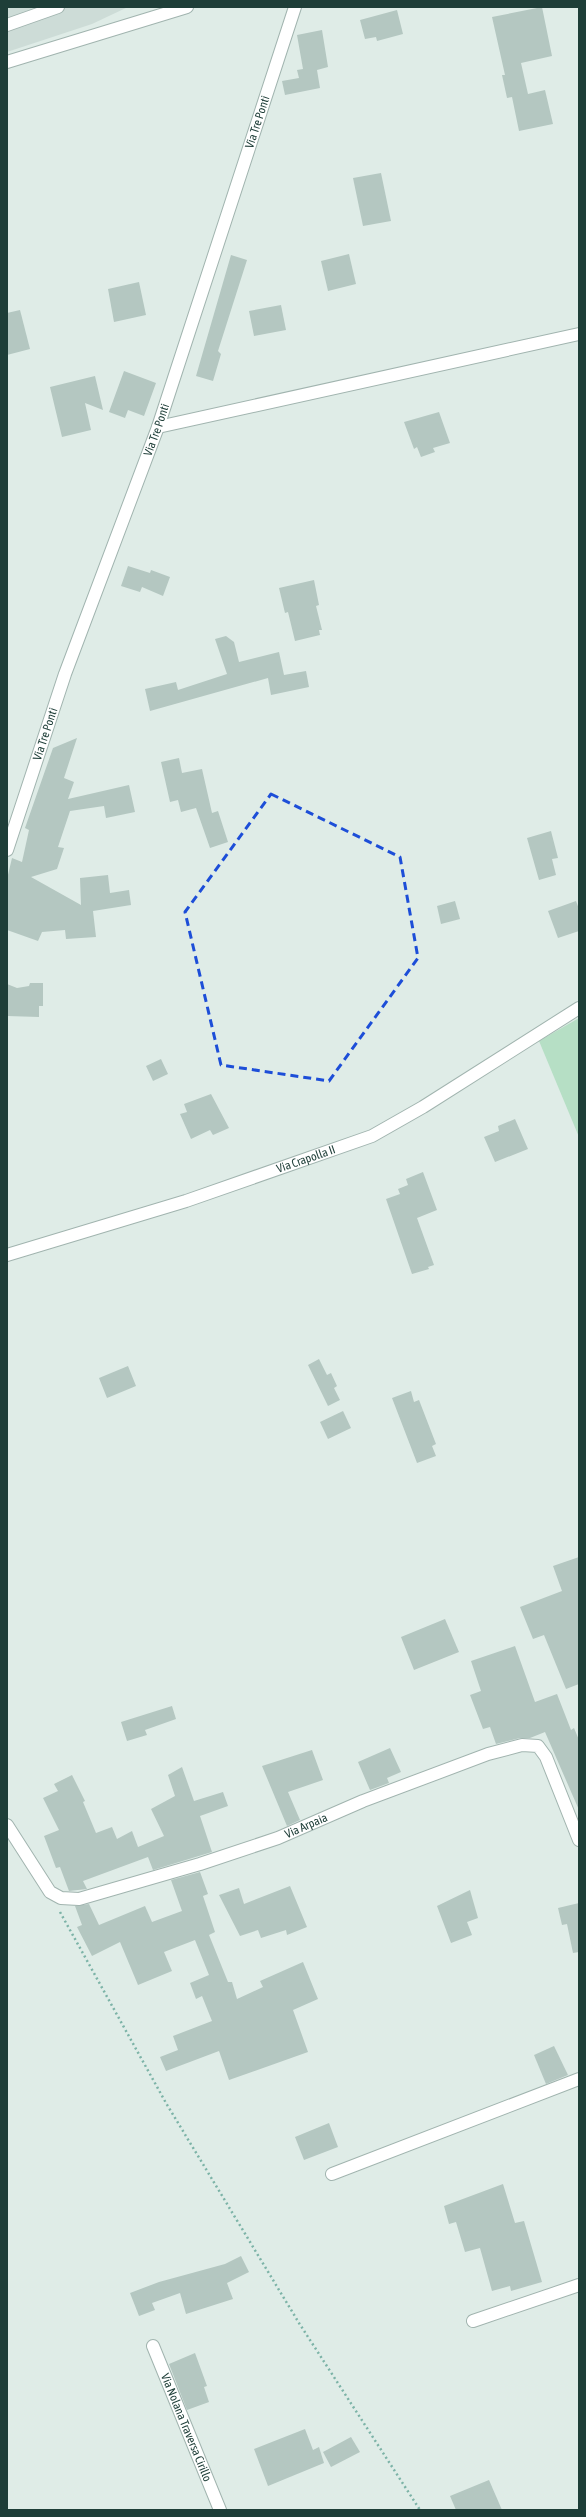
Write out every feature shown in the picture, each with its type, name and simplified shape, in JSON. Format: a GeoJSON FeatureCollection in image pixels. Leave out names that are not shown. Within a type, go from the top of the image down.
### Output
{"type":"FeatureCollection","features":[{"type":"Feature","properties":{"kind":"street"},"geometry":{"type":"LineString","coordinates":[[7,25],[58,7]]}},
{"type":"Feature","properties":{"kind":"street"},"geometry":{"type":"LineString","coordinates":[[7,62],[187,7]]}},
{"type":"Feature","properties":{"kind":"street","name":"Via Tre Ponti"},"geometry":{"type":"LineString","coordinates":[[7,850],[65,674],[158,427],[295,7]]}},
{"type":"Feature","properties":{"kind":"street"},"geometry":{"type":"LineString","coordinates":[[158,427],[579,334]]}},
{"type":"Feature","properties":{"kind":"street","name":"Via Crapolla II"},"geometry":{"type":"LineString","coordinates":[[7,1255],[186,1201],[372,1136],[423,1107],[579,1008]]}},
{"type":"Feature","properties":{"kind":"street","name":"Via Arpaia"},"geometry":{"type":"LineString","coordinates":[[50,1892],[61,1898],[79,1899],[200,1864],[278,1838],[363,1801],[488,1754],[522,1745],[538,1746],[546,1757],[579,1840]]}},
{"type":"Feature","properties":{"kind":"street"},"geometry":{"type":"LineString","coordinates":[[7,1825],[50,1892]]}},
{"type":"Feature","properties":{"kind":"street"},"geometry":{"type":"LineString","coordinates":[[332,2174],[579,2079]]}},
{"type":"Feature","properties":{"kind":"street"},"geometry":{"type":"LineString","coordinates":[[474,2322],[579,2286]]}},
{"type":"Feature","properties":{"kind":"street","name":"Via Nolana Traversa Cirillo"},"geometry":{"type":"LineString","coordinates":[[152,2346],[220,2510]]}},
{"type":"Feature","properties":{"kind":"path"},"geometry":{"type":"LineString","coordinates":[[50,1892],[166,2103],[299,2323],[420,2510]]}},
{"type":"Feature","properties":{"kind":"highlighted area"},"geometry":{"type":"Polygon","coordinates":[[[271,794],[400,857],[418,958],[329,1081],[221,1065],[185,912],[271,794]]]}},
{"type":"Feature","properties":{"kind":"shaded area"},"geometry":{"type":"Polygon","coordinates":[[[7,7],[128,7],[92,24],[7,52],[7,7]]]}},
{"type":"Feature","properties":{"kind":"green space"},"geometry":{"type":"Polygon","coordinates":[[[579,1018],[579,1137],[539,1041],[579,1018]]]}},
{"type":"Feature","properties":{"kind":"building"},"geometry":{"type":"Polygon","coordinates":[[[542,7],[552,56],[521,63],[528,94],[545,90],[553,124],[519,131],[512,97],[507,98],[502,75],[505,75],[492,17],[542,7]]]}},
{"type":"Feature","properties":{"kind":"building"},"geometry":{"type":"Polygon","coordinates":[[[397,10],[403,34],[377,41],[376,37],[365,39],[360,20],[397,10]]]}},
{"type":"Feature","properties":{"kind":"building"},"geometry":{"type":"Polygon","coordinates":[[[322,30],[328,67],[317,70],[320,88],[285,95],[282,81],[299,78],[297,70],[303,69],[297,35],[322,30]]]}},
{"type":"Feature","properties":{"kind":"building"},"geometry":{"type":"Polygon","coordinates":[[[381,173],[391,221],[363,226],[353,178],[381,173]]]}},
{"type":"Feature","properties":{"kind":"building"},"geometry":{"type":"Polygon","coordinates":[[[349,254],[356,284],[328,291],[321,261],[349,254]]]}},
{"type":"Feature","properties":{"kind":"building"},"geometry":{"type":"Polygon","coordinates":[[[231,255],[247,260],[218,351],[221,354],[213,381],[196,376],[231,255]]]}},
{"type":"Feature","properties":{"kind":"building"},"geometry":{"type":"Polygon","coordinates":[[[139,282],[146,315],[114,322],[108,289],[139,282]]]}},
{"type":"Feature","properties":{"kind":"building"},"geometry":{"type":"Polygon","coordinates":[[[281,305],[286,330],[254,336],[249,311],[281,305]]]}},
{"type":"Feature","properties":{"kind":"building"},"geometry":{"type":"Polygon","coordinates":[[[20,310],[30,349],[7,355],[7,313],[20,310]]]}},
{"type":"Feature","properties":{"kind":"building"},"geometry":{"type":"Polygon","coordinates":[[[124,371],[156,383],[144,416],[128,410],[125,418],[109,412],[124,371]]]}},
{"type":"Feature","properties":{"kind":"building"},"geometry":{"type":"Polygon","coordinates":[[[95,376],[103,410],[85,403],[91,430],[62,437],[50,387],[95,376]]]}},
{"type":"Feature","properties":{"kind":"building"},"geometry":{"type":"Polygon","coordinates":[[[439,412],[450,443],[433,448],[435,452],[421,457],[417,447],[414,449],[404,422],[439,412]]]}},
{"type":"Feature","properties":{"kind":"building"},"geometry":{"type":"Polygon","coordinates":[[[128,566],[150,573],[151,570],[170,577],[163,596],[142,587],[140,592],[121,586],[128,566]]]}},
{"type":"Feature","properties":{"kind":"building"},"geometry":{"type":"Polygon","coordinates":[[[314,580],[319,605],[316,606],[322,630],[319,630],[320,635],[295,641],[288,612],[285,613],[279,588],[314,580]]]}},
{"type":"Feature","properties":{"kind":"building"},"geometry":{"type":"Polygon","coordinates":[[[226,636],[234,642],[239,662],[279,652],[284,675],[306,671],[309,687],[271,695],[268,678],[150,711],[145,689],[176,682],[178,690],[227,674],[215,639],[226,636]]]}},
{"type":"Feature","properties":{"kind":"building"},"geometry":{"type":"Polygon","coordinates":[[[77,738],[64,778],[74,782],[68,799],[129,785],[135,812],[106,818],[104,806],[70,811],[58,847],[64,848],[57,869],[31,877],[81,905],[80,878],[108,875],[110,893],[129,890],[131,905],[93,911],[96,937],[66,939],[65,930],[42,932],[38,941],[7,930],[7,879],[12,858],[22,862],[29,830],[25,828],[53,748],[77,738]]]}},
{"type":"Feature","properties":{"kind":"building"},"geometry":{"type":"Polygon","coordinates":[[[179,758],[182,773],[202,769],[212,813],[218,811],[228,842],[210,848],[196,808],[181,812],[178,800],[170,802],[161,762],[179,758]]]}},
{"type":"Feature","properties":{"kind":"building"},"geometry":{"type":"Polygon","coordinates":[[[551,831],[558,858],[552,859],[556,875],[539,880],[527,838],[551,831]]]}},
{"type":"Feature","properties":{"kind":"building"},"geometry":{"type":"Polygon","coordinates":[[[455,901],[460,919],[441,924],[437,906],[455,901]]]}},
{"type":"Feature","properties":{"kind":"building"},"geometry":{"type":"Polygon","coordinates":[[[576,901],[579,909],[579,931],[558,938],[548,911],[576,901]]]}},
{"type":"Feature","properties":{"kind":"building"},"geometry":{"type":"Polygon","coordinates":[[[30,983],[43,983],[43,1006],[39,1006],[39,1017],[7,1016],[7,984],[17,988],[29,986],[30,983]]]}},
{"type":"Feature","properties":{"kind":"building"},"geometry":{"type":"Polygon","coordinates":[[[161,1059],[168,1074],[153,1081],[146,1066],[161,1059]]]}},
{"type":"Feature","properties":{"kind":"building"},"geometry":{"type":"Polygon","coordinates":[[[211,1094],[229,1128],[213,1135],[210,1130],[191,1139],[180,1114],[187,1112],[184,1104],[211,1094]]]}},
{"type":"Feature","properties":{"kind":"building"},"geometry":{"type":"Polygon","coordinates":[[[515,1119],[528,1149],[495,1162],[484,1137],[499,1131],[498,1126],[515,1119]]]}},
{"type":"Feature","properties":{"kind":"building"},"geometry":{"type":"Polygon","coordinates":[[[423,1172],[437,1210],[417,1218],[434,1265],[428,1267],[429,1269],[412,1274],[386,1199],[400,1194],[398,1189],[408,1185],[406,1179],[423,1172]]]}},
{"type":"Feature","properties":{"kind":"building"},"geometry":{"type":"Polygon","coordinates":[[[319,1359],[327,1375],[331,1373],[337,1386],[334,1388],[340,1400],[328,1406],[308,1365],[319,1359]]]}},
{"type":"Feature","properties":{"kind":"building"},"geometry":{"type":"Polygon","coordinates":[[[128,1366],[136,1386],[107,1398],[99,1378],[128,1366]]]}},
{"type":"Feature","properties":{"kind":"building"},"geometry":{"type":"Polygon","coordinates":[[[411,1391],[414,1402],[419,1400],[436,1444],[432,1446],[436,1456],[417,1463],[392,1398],[411,1391]]]}},
{"type":"Feature","properties":{"kind":"building"},"geometry":{"type":"Polygon","coordinates":[[[343,1411],[351,1428],[328,1439],[320,1422],[343,1411]]]}},
{"type":"Feature","properties":{"kind":"building"},"geometry":{"type":"Polygon","coordinates":[[[579,1557],[579,1684],[566,1689],[544,1635],[533,1639],[520,1607],[562,1591],[553,1566],[579,1557]]]}},
{"type":"Feature","properties":{"kind":"building"},"geometry":{"type":"Polygon","coordinates":[[[445,1619],[459,1652],[414,1670],[401,1637],[445,1619]]]}},
{"type":"Feature","properties":{"kind":"building"},"geometry":{"type":"Polygon","coordinates":[[[515,1646],[535,1702],[557,1694],[571,1730],[574,1728],[579,1740],[579,1810],[545,1732],[530,1738],[520,1738],[496,1744],[490,1727],[483,1729],[470,1695],[481,1691],[471,1661],[515,1646]]]}},
{"type":"Feature","properties":{"kind":"building"},"geometry":{"type":"Polygon","coordinates":[[[172,1706],[176,1719],[145,1730],[147,1735],[127,1741],[121,1722],[172,1706]]]}},
{"type":"Feature","properties":{"kind":"building"},"geometry":{"type":"Polygon","coordinates":[[[390,1748],[401,1772],[387,1778],[389,1783],[370,1790],[358,1762],[390,1748]]]}},
{"type":"Feature","properties":{"kind":"building"},"geometry":{"type":"Polygon","coordinates":[[[312,1750],[323,1780],[288,1792],[300,1820],[287,1826],[262,1766],[312,1750]]]}},
{"type":"Feature","properties":{"kind":"building"},"geometry":{"type":"Polygon","coordinates":[[[182,1767],[194,1801],[223,1792],[228,1806],[200,1816],[212,1852],[153,1870],[148,1857],[83,1881],[87,1889],[69,1891],[60,1867],[56,1868],[44,1836],[59,1830],[43,1798],[58,1791],[54,1784],[72,1775],[85,1801],[83,1802],[96,1833],[112,1827],[117,1839],[132,1831],[138,1847],[164,1836],[151,1809],[175,1796],[168,1775],[182,1767]]]}},
{"type":"Feature","properties":{"kind":"building"},"geometry":{"type":"Polygon","coordinates":[[[200,1872],[208,1894],[203,1896],[215,1932],[209,1935],[228,1982],[232,1982],[237,1999],[263,1987],[260,1981],[303,1962],[318,1999],[293,2010],[308,2052],[229,2080],[219,2051],[166,2071],[160,2057],[178,2050],[173,2036],[212,2021],[202,1996],[196,1999],[190,1983],[209,1975],[195,1940],[164,1952],[172,1971],[138,1985],[120,1942],[92,1956],[77,1927],[82,1925],[75,1906],[89,1904],[99,1925],[145,1906],[152,1922],[182,1911],[171,1880],[200,1872]]]}},
{"type":"Feature","properties":{"kind":"building"},"geometry":{"type":"Polygon","coordinates":[[[290,1886],[307,1927],[287,1935],[286,1930],[261,1938],[258,1930],[240,1936],[219,1895],[239,1888],[244,1904],[290,1886]]]}},
{"type":"Feature","properties":{"kind":"building"},"geometry":{"type":"Polygon","coordinates":[[[470,1890],[478,1918],[467,1922],[472,1935],[451,1943],[437,1906],[470,1890]]]}},
{"type":"Feature","properties":{"kind":"building"},"geometry":{"type":"Polygon","coordinates":[[[579,1903],[579,1952],[573,1953],[567,1924],[562,1925],[558,1908],[579,1903]]]}},
{"type":"Feature","properties":{"kind":"building"},"geometry":{"type":"Polygon","coordinates":[[[554,2046],[568,2075],[546,2084],[534,2055],[554,2046]]]}},
{"type":"Feature","properties":{"kind":"building"},"geometry":{"type":"Polygon","coordinates":[[[329,2123],[338,2147],[304,2160],[295,2137],[329,2123]]]}},
{"type":"Feature","properties":{"kind":"building"},"geometry":{"type":"Polygon","coordinates":[[[503,2184],[515,2223],[524,2221],[542,2282],[511,2291],[510,2286],[492,2291],[480,2248],[465,2252],[456,2222],[449,2224],[444,2206],[503,2184]]]}},
{"type":"Feature","properties":{"kind":"building"},"geometry":{"type":"Polygon","coordinates":[[[241,2256],[249,2272],[227,2283],[233,2299],[186,2314],[180,2293],[152,2303],[155,2310],[139,2316],[130,2293],[159,2282],[225,2264],[241,2256]]]}},
{"type":"Feature","properties":{"kind":"building"},"geometry":{"type":"Polygon","coordinates":[[[195,2353],[207,2386],[204,2387],[209,2402],[187,2410],[169,2364],[195,2353]]]}},
{"type":"Feature","properties":{"kind":"building"},"geometry":{"type":"Polygon","coordinates":[[[305,2429],[313,2450],[319,2447],[324,2463],[268,2486],[254,2449],[305,2429]]]}},
{"type":"Feature","properties":{"kind":"building"},"geometry":{"type":"Polygon","coordinates":[[[351,2437],[360,2452],[331,2467],[323,2452],[351,2437]]]}},
{"type":"Feature","properties":{"kind":"building"},"geometry":{"type":"Polygon","coordinates":[[[489,2480],[502,2510],[456,2510],[450,2496],[489,2480]]]}}]}
